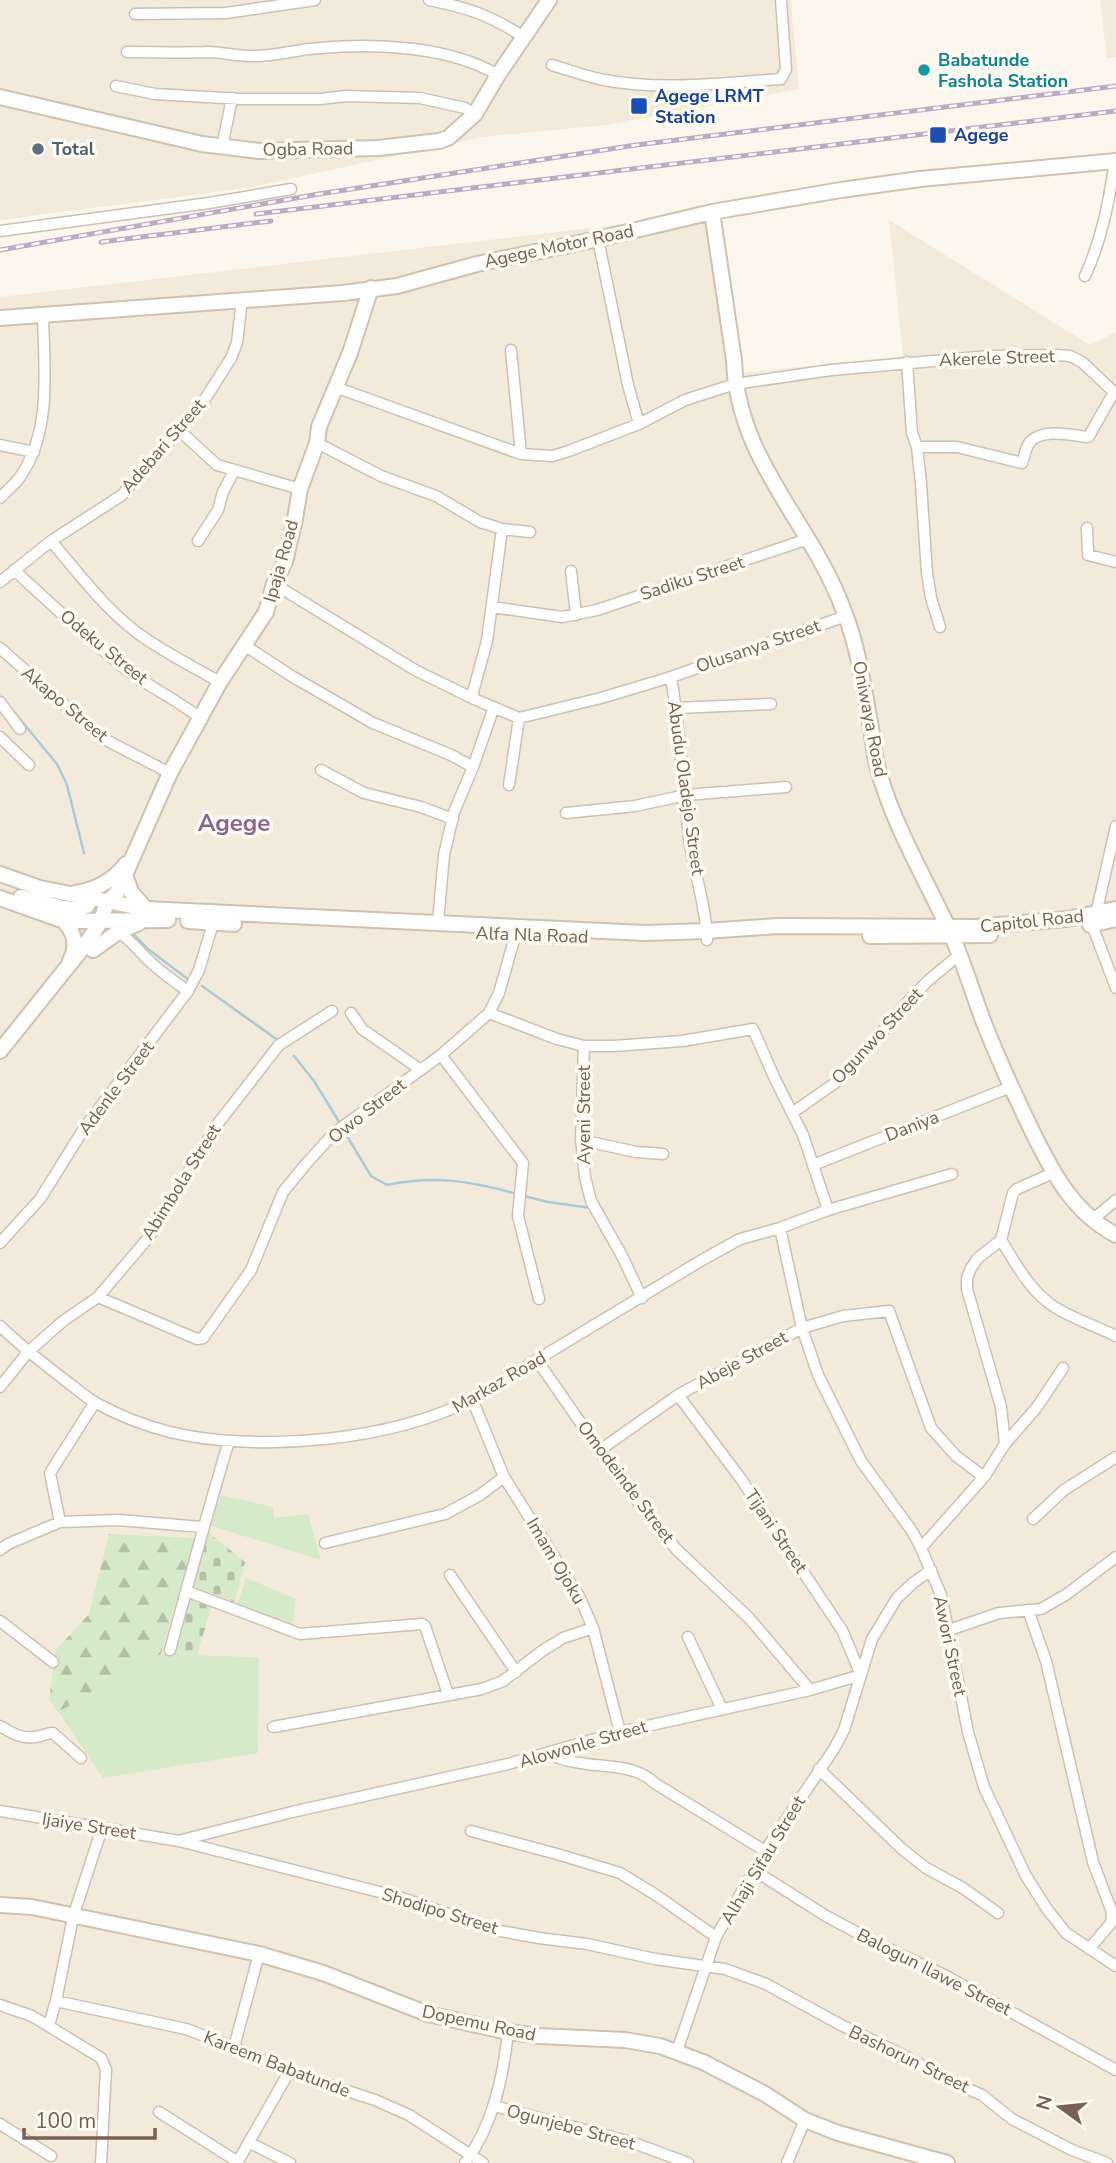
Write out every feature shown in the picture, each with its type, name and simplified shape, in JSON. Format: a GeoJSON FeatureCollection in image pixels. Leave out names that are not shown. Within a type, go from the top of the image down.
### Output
{"type":"FeatureCollection","features":[{"type":"Feature","properties":{"kind":"main road","name":"Ogba Road"},"geometry":{"type":"LineString","coordinates":[[0,97],[170,137],[260,151],[378,148],[439,141],[448,138],[475,114],[549,0]]}},
{"type":"Feature","properties":{"kind":"main road","name":"Agege Motor Road"},"geometry":{"type":"LineString","coordinates":[[0,318],[343,293],[397,286],[477,264],[712,212],[920,179],[1116,161]]}},
{"type":"Feature","properties":{"kind":"main road","name":"Oniwaya Road"},"geometry":{"type":"LineString","coordinates":[[712,212],[734,360],[735,384],[746,428],[838,596],[846,616],[858,657],[877,768],[889,802],[949,931],[1011,1087],[1053,1173],[1065,1191],[1092,1220],[1116,1235]]}},
{"type":"Feature","properties":{"kind":"main road","name":"Ipaja Road"},"geometry":{"type":"LineString","coordinates":[[0,1062],[93,950],[110,924],[113,900],[170,773],[219,682],[266,612],[274,584],[285,562],[300,489],[317,443],[319,427],[350,353],[371,288]]}},
{"type":"Feature","properties":{"kind":"main road"},"geometry":{"type":"LineString","coordinates":[[65,894],[97,887],[118,874],[134,855]]}},
{"type":"Feature","properties":{"kind":"main road","name":"Alfa Nla Road"},"geometry":{"type":"LineString","coordinates":[[0,874],[65,894],[214,918],[707,935],[949,931]]}},
{"type":"Feature","properties":{"kind":"main road"},"geometry":{"type":"LineString","coordinates":[[125,875],[131,892],[146,909]]}},
{"type":"Feature","properties":{"kind":"main road"},"geometry":{"type":"LineString","coordinates":[[2,900],[22,897],[74,909],[86,906],[90,899]]}},
{"type":"Feature","properties":{"kind":"main road","name":"Alfa Nla Road"},"geometry":{"type":"LineString","coordinates":[[2,900],[64,921],[110,924],[214,918],[438,922],[517,930]]}},
{"type":"Feature","properties":{"kind":"main road","name":"Capitol Road"},"geometry":{"type":"LineString","coordinates":[[1094,919],[1116,909]]}},
{"type":"Feature","properties":{"kind":"main road","name":"Capitol Road"},"geometry":{"type":"LineString","coordinates":[[949,931],[1009,933],[1094,919],[1116,919]]}},
{"type":"Feature","properties":{"kind":"main road"},"geometry":{"type":"LineString","coordinates":[[64,921],[71,929],[75,947],[64,973]]}},
{"type":"Feature","properties":{"kind":"main road","name":"Ipaja Road"},"geometry":{"type":"LineString","coordinates":[[0,1052],[64,973],[110,924]]}},
{"type":"Feature","properties":{"kind":"main road","name":"Dopemu Road"},"geometry":{"type":"LineString","coordinates":[[0,1905],[32,1907],[259,1955],[323,1973],[428,2014],[508,2032],[625,2040],[677,2051],[765,2094],[805,2120],[838,2133],[947,2163]]}},
{"type":"Feature","properties":{"kind":"street"},"geometry":{"type":"LineString","coordinates":[[135,14],[226,13],[316,0]]}},
{"type":"Feature","properties":{"kind":"street"},"geometry":{"type":"LineString","coordinates":[[429,0],[464,7],[493,18],[524,37]]}},
{"type":"Feature","properties":{"kind":"street"},"geometry":{"type":"LineString","coordinates":[[552,65],[603,80],[648,85],[781,79],[786,69],[781,0]]}},
{"type":"Feature","properties":{"kind":"street"},"geometry":{"type":"LineString","coordinates":[[127,52],[209,52],[257,57],[318,48],[371,46],[433,52],[487,68],[498,75]]}},
{"type":"Feature","properties":{"kind":"street"},"geometry":{"type":"LineString","coordinates":[[116,86],[155,94],[232,98],[396,97],[443,102],[465,108],[475,114]]}},
{"type":"Feature","properties":{"kind":"street"},"geometry":{"type":"LineString","coordinates":[[222,146],[232,98]]}},
{"type":"Feature","properties":{"kind":"street"},"geometry":{"type":"LineString","coordinates":[[1085,276],[1095,254],[1104,221],[1116,161]]}},
{"type":"Feature","properties":{"kind":"street"},"geometry":{"type":"LineString","coordinates":[[0,231],[209,204],[291,189]]}},
{"type":"Feature","properties":{"kind":"street"},"geometry":{"type":"LineString","coordinates":[[598,239],[628,385],[639,424]]}},
{"type":"Feature","properties":{"kind":"street","name":"Adebari Street"},"geometry":{"type":"LineString","coordinates":[[0,582],[51,541],[122,495],[202,404],[231,358],[237,343],[242,299]]}},
{"type":"Feature","properties":{"kind":"street"},"geometry":{"type":"LineString","coordinates":[[0,498],[21,476],[39,437],[45,380],[43,314]]}},
{"type":"Feature","properties":{"kind":"street"},"geometry":{"type":"LineString","coordinates":[[511,349],[521,454]]}},
{"type":"Feature","properties":{"kind":"street","name":"Akerele Street"},"geometry":{"type":"LineString","coordinates":[[335,387],[521,454],[552,456],[639,424],[685,400],[735,384],[831,370],[990,356],[1070,356],[1082,362],[1115,393]]}},
{"type":"Feature","properties":{"kind":"street"},"geometry":{"type":"LineString","coordinates":[[906,362],[912,433],[917,447],[927,573],[940,627]]}},
{"type":"Feature","properties":{"kind":"street"},"geometry":{"type":"LineString","coordinates":[[917,447],[957,447],[1022,463],[1025,449],[1032,439],[1056,433],[1089,436],[1115,393]]}},
{"type":"Feature","properties":{"kind":"street"},"geometry":{"type":"LineString","coordinates":[[179,430],[217,465],[300,489]]}},
{"type":"Feature","properties":{"kind":"street"},"geometry":{"type":"LineString","coordinates":[[317,443],[381,476],[436,496],[480,522],[502,529],[530,532]]}},
{"type":"Feature","properties":{"kind":"street"},"geometry":{"type":"LineString","coordinates":[[0,445],[34,452]]}},
{"type":"Feature","properties":{"kind":"street"},"geometry":{"type":"LineString","coordinates":[[198,541],[218,510],[223,492],[234,471]]}},
{"type":"Feature","properties":{"kind":"street"},"geometry":{"type":"LineString","coordinates":[[1087,528],[1088,555],[1116,562]]}},
{"type":"Feature","properties":{"kind":"street"},"geometry":{"type":"LineString","coordinates":[[474,699],[473,692],[487,641],[502,529]]}},
{"type":"Feature","properties":{"kind":"street","name":"Sadiku Street"},"geometry":{"type":"LineString","coordinates":[[492,607],[562,617],[576,615],[808,540]]}},
{"type":"Feature","properties":{"kind":"street"},"geometry":{"type":"LineString","coordinates":[[51,541],[117,615],[148,641],[219,682]]}},
{"type":"Feature","properties":{"kind":"street","name":"Odeku Street"},"geometry":{"type":"LineString","coordinates":[[14,570],[126,669],[200,718]]}},
{"type":"Feature","properties":{"kind":"street"},"geometry":{"type":"LineString","coordinates":[[571,571],[576,615]]}},
{"type":"Feature","properties":{"kind":"street"},"geometry":{"type":"LineString","coordinates":[[274,584],[415,670],[519,718],[509,785]]}},
{"type":"Feature","properties":{"kind":"street","name":"Olusanya Street"},"geometry":{"type":"LineString","coordinates":[[519,718],[671,677],[846,616]]}},
{"type":"Feature","properties":{"kind":"street"},"geometry":{"type":"LineString","coordinates":[[244,645],[373,723],[451,755],[473,767]]}},
{"type":"Feature","properties":{"kind":"street","name":"Akapo Street"},"geometry":{"type":"LineString","coordinates":[[0,648],[102,738],[170,773]]}},
{"type":"Feature","properties":{"kind":"street","name":"Abudu Oladejo Street"},"geometry":{"type":"LineString","coordinates":[[671,677],[691,849],[707,935]]}},
{"type":"Feature","properties":{"kind":"street"},"geometry":{"type":"LineString","coordinates":[[0,702],[20,729]]}},
{"type":"Feature","properties":{"kind":"street"},"geometry":{"type":"LineString","coordinates":[[676,708],[771,704]]}},
{"type":"Feature","properties":{"kind":"street"},"geometry":{"type":"LineString","coordinates":[[438,922],[444,855],[453,819],[494,707]]}},
{"type":"Feature","properties":{"kind":"street"},"geometry":{"type":"LineString","coordinates":[[0,737],[29,765]]}},
{"type":"Feature","properties":{"kind":"street"},"geometry":{"type":"LineString","coordinates":[[321,770],[363,793],[421,807],[453,819]]}},
{"type":"Feature","properties":{"kind":"street"},"geometry":{"type":"LineString","coordinates":[[566,813],[635,806],[685,794],[786,787]]}},
{"type":"Feature","properties":{"kind":"street"},"geometry":{"type":"LineString","coordinates":[[1116,826],[1094,919],[1116,988]]}},
{"type":"Feature","properties":{"kind":"street","name":"Adenle Street"},"geometry":{"type":"LineString","coordinates":[[0,1243],[40,1199],[85,1127],[188,991],[199,970],[214,918]]}},
{"type":"Feature","properties":{"kind":"street"},"geometry":{"type":"LineString","coordinates":[[110,924],[131,940],[162,972],[188,991]]}},
{"type":"Feature","properties":{"kind":"street","name":"Owo Street"},"geometry":{"type":"LineString","coordinates":[[98,1297],[197,1339],[203,1339],[251,1270],[283,1192],[334,1133],[441,1055],[489,1013],[499,992],[517,930]]}},
{"type":"Feature","properties":{"kind":"street","name":"Ogunwo Street"},"geometry":{"type":"LineString","coordinates":[[792,1113],[842,1077],[929,980],[959,955]]}},
{"type":"Feature","properties":{"kind":"street","name":"Abimbola Street"},"geometry":{"type":"LineString","coordinates":[[0,1387],[28,1352],[63,1321],[98,1297],[149,1237],[216,1126],[279,1045],[332,1011]]}},
{"type":"Feature","properties":{"kind":"street"},"geometry":{"type":"LineString","coordinates":[[352,1013],[362,1029],[421,1070]]}},
{"type":"Feature","properties":{"kind":"street"},"geometry":{"type":"LineString","coordinates":[[489,1013],[557,1039],[584,1046],[682,1041],[753,1029],[803,1135],[828,1210]]}},
{"type":"Feature","properties":{"kind":"street","name":"Ayeni Street"},"geometry":{"type":"LineString","coordinates":[[584,1046],[581,1140],[585,1177],[591,1201],[642,1298]]}},
{"type":"Feature","properties":{"kind":"street"},"geometry":{"type":"LineString","coordinates":[[441,1055],[523,1163],[518,1216],[539,1299]]}},
{"type":"Feature","properties":{"kind":"street","name":"Daniya"},"geometry":{"type":"LineString","coordinates":[[813,1165],[1011,1087]]}},
{"type":"Feature","properties":{"kind":"street"},"geometry":{"type":"LineString","coordinates":[[581,1140],[636,1152],[663,1154]]}},
{"type":"Feature","properties":{"kind":"street"},"geometry":{"type":"LineString","coordinates":[[1005,1444],[1001,1407],[967,1289],[967,1278],[978,1258],[1001,1240],[1013,1193],[1053,1173]]}},
{"type":"Feature","properties":{"kind":"street","name":"Markaz Road"},"geometry":{"type":"LineString","coordinates":[[0,1326],[28,1352],[95,1402],[169,1432],[229,1441],[262,1442],[324,1438],[390,1429],[448,1412],[472,1399],[740,1239],[952,1174]]}},
{"type":"Feature","properties":{"kind":"street"},"geometry":{"type":"LineString","coordinates":[[1092,1220],[1116,1200]]}},
{"type":"Feature","properties":{"kind":"street","name":"Awori Street"},"geometry":{"type":"LineString","coordinates":[[780,1228],[802,1328],[818,1376],[861,1461],[912,1531],[941,1595],[968,1732],[984,1787],[1026,1876],[1047,1909],[1066,1933],[1116,1966]]}},
{"type":"Feature","properties":{"kind":"street"},"geometry":{"type":"LineString","coordinates":[[1001,1240],[1018,1268],[1044,1300],[1116,1336]]}},
{"type":"Feature","properties":{"kind":"street","name":"Abeje Street"},"geometry":{"type":"LineString","coordinates":[[600,1450],[678,1395],[802,1328],[843,1316],[889,1311],[931,1427],[956,1456],[984,1477]]}},
{"type":"Feature","properties":{"kind":"street","name":"Omodeinde Street"},"geometry":{"type":"LineString","coordinates":[[537,1360],[622,1483],[663,1534],[749,1618],[810,1690]]}},
{"type":"Feature","properties":{"kind":"street"},"geometry":{"type":"LineString","coordinates":[[921,1548],[984,1477],[1005,1444],[1037,1407],[1063,1368]]}},
{"type":"Feature","properties":{"kind":"street","name":"Tijani Street"},"geometry":{"type":"LineString","coordinates":[[678,1395],[741,1479],[842,1630],[861,1675]]}},
{"type":"Feature","properties":{"kind":"street","name":"Imam Ojoku"},"geometry":{"type":"LineString","coordinates":[[472,1399],[504,1477],[574,1588],[593,1628],[620,1732]]}},
{"type":"Feature","properties":{"kind":"street"},"geometry":{"type":"LineString","coordinates":[[61,1522],[50,1473],[95,1402]]}},
{"type":"Feature","properties":{"kind":"street"},"geometry":{"type":"LineString","coordinates":[[170,1650],[202,1527],[229,1441]]}},
{"type":"Feature","properties":{"kind":"street"},"geometry":{"type":"LineString","coordinates":[[1033,1519],[1064,1490],[1116,1457]]}},
{"type":"Feature","properties":{"kind":"street"},"geometry":{"type":"LineString","coordinates":[[325,1543],[444,1514],[480,1495],[504,1477]]}},
{"type":"Feature","properties":{"kind":"street"},"geometry":{"type":"LineString","coordinates":[[0,1550],[8,1544],[61,1522],[120,1520],[202,1527]]}},
{"type":"Feature","properties":{"kind":"street"},"geometry":{"type":"LineString","coordinates":[[949,1630],[999,1614],[1041,1609],[1067,1594],[1116,1558]]}},
{"type":"Feature","properties":{"kind":"street"},"geometry":{"type":"LineString","coordinates":[[861,1675],[872,1639],[897,1598],[931,1570]]}},
{"type":"Feature","properties":{"kind":"street"},"geometry":{"type":"LineString","coordinates":[[450,1575],[516,1672]]}},
{"type":"Feature","properties":{"kind":"street"},"geometry":{"type":"LineString","coordinates":[[186,1591],[300,1634],[422,1624],[425,1626],[448,1694]]}},
{"type":"Feature","properties":{"kind":"street"},"geometry":{"type":"LineString","coordinates":[[1028,1610],[1046,1661],[1093,1862],[1112,1912],[1111,1923],[1089,1949]]}},
{"type":"Feature","properties":{"kind":"street"},"geometry":{"type":"LineString","coordinates":[[0,1621],[53,1662]]}},
{"type":"Feature","properties":{"kind":"street"},"geometry":{"type":"LineString","coordinates":[[272,1727],[482,1689],[503,1681],[563,1638],[593,1628]]}},
{"type":"Feature","properties":{"kind":"street"},"geometry":{"type":"LineString","coordinates":[[688,1637],[722,1709]]}},
{"type":"Feature","properties":{"kind":"street","name":"Alowonle Street"},"geometry":{"type":"LineString","coordinates":[[179,1841],[292,1812],[425,1784],[548,1754],[620,1732],[810,1690],[861,1675]]}},
{"type":"Feature","properties":{"kind":"street","name":"Alhaji Sifau Street"},"geometry":{"type":"LineString","coordinates":[[677,2051],[716,1937],[765,1851],[834,1749],[844,1730],[861,1675]]}},
{"type":"Feature","properties":{"kind":"street"},"geometry":{"type":"LineString","coordinates":[[0,1726],[19,1737],[33,1738],[53,1733],[81,1758]]}},
{"type":"Feature","properties":{"kind":"street"},"geometry":{"type":"LineString","coordinates":[[548,1754],[571,1762],[619,1767],[647,1776],[765,1851]]}},
{"type":"Feature","properties":{"kind":"street"},"geometry":{"type":"LineString","coordinates":[[819,1769],[902,1849],[926,1868],[963,1888],[998,1913]]}},
{"type":"Feature","properties":{"kind":"street","name":"Ijaiye Street"},"geometry":{"type":"LineString","coordinates":[[0,1811],[179,1841]]}},
{"type":"Feature","properties":{"kind":"street"},"geometry":{"type":"LineString","coordinates":[[49,2025],[73,1917],[102,1828]]}},
{"type":"Feature","properties":{"kind":"street"},"geometry":{"type":"LineString","coordinates":[[471,1832],[620,1873],[716,1937]]}},
{"type":"Feature","properties":{"kind":"street","name":"Shodipo Street"},"geometry":{"type":"LineString","coordinates":[[179,1841],[399,1897],[495,1930],[705,1966]]}},
{"type":"Feature","properties":{"kind":"street","name":"Balogun Ilawe Street"},"geometry":{"type":"LineString","coordinates":[[755,1871],[834,1920],[946,1976],[1116,2070]]}},
{"type":"Feature","properties":{"kind":"street"},"geometry":{"type":"LineString","coordinates":[[234,2047],[259,1955]]}},
{"type":"Feature","properties":{"kind":"street","name":"Bashorun Street"},"geometry":{"type":"LineString","coordinates":[[705,1966],[725,1969],[766,1984],[841,2025],[982,2095],[1012,2119],[1072,2150],[1107,2163]]}},
{"type":"Feature","properties":{"kind":"street","name":"Kareem Babatunde"},"geometry":{"type":"LineString","coordinates":[[56,2001],[186,2029],[289,2072],[375,2100],[401,2111],[468,2159],[483,2163]]}},
{"type":"Feature","properties":{"kind":"street"},"geometry":{"type":"LineString","coordinates":[[0,2005],[32,2016],[101,2058],[106,2069],[101,2163]]}},
{"type":"Feature","properties":{"kind":"street"},"geometry":{"type":"LineString","coordinates":[[468,2159],[494,2106],[508,2032]]}},
{"type":"Feature","properties":{"kind":"street"},"geometry":{"type":"LineString","coordinates":[[159,2112],[238,2163],[289,2072]]}},
{"type":"Feature","properties":{"kind":"street","name":"Ogunjebe Street"},"geometry":{"type":"LineString","coordinates":[[494,2106],[631,2141],[688,2163]]}},
{"type":"Feature","properties":{"kind":"street"},"geometry":{"type":"LineString","coordinates":[[787,2163],[805,2120]]}},
{"type":"Feature","properties":{"kind":"street"},"geometry":{"type":"LineString","coordinates":[[0,2124],[51,2156]]}},
{"type":"Feature","properties":{"kind":"street"},"geometry":{"type":"LineString","coordinates":[[250,2143],[290,2163]]}},
{"type":"Feature","properties":{"kind":"shaded area"},"geometry":{"type":"Polygon","coordinates":[[[0,0],[791,0],[799,89],[606,125],[482,137],[248,188],[0,220],[0,0]]]}},
{"type":"Feature","properties":{"kind":"shaded area"},"geometry":{"type":"Polygon","coordinates":[[[1100,0],[1116,0],[1116,57],[1107,58],[1100,0]]]}},
{"type":"Feature","properties":{"kind":"shaded area"},"geometry":{"type":"Polygon","coordinates":[[[720,213],[740,373],[903,356],[889,220],[1090,345],[1116,332],[1116,2163],[0,2163],[0,297],[720,213]],[[195,1538],[89,1614],[55,1651],[49,1700],[103,1777],[259,1657],[197,1655],[212,1605],[174,1652],[161,1654],[195,1538]]]}},
{"type":"Feature","properties":{"kind":"green space"},"geometry":{"type":"Polygon","coordinates":[[[221,1495],[273,1507],[274,1518],[308,1514],[321,1560],[208,1525],[221,1495]]]}},
{"type":"Feature","properties":{"kind":"green space"},"geometry":{"type":"Polygon","coordinates":[[[209,1533],[245,1562],[235,1602],[193,1587],[209,1533]]]}},
{"type":"Feature","properties":{"kind":"green space"},"geometry":{"type":"Polygon","coordinates":[[[109,1534],[195,1538],[161,1654],[58,1712],[49,1700],[55,1651],[89,1614],[109,1534]]]}},
{"type":"Feature","properties":{"kind":"green space"},"geometry":{"type":"Polygon","coordinates":[[[246,1578],[296,1599],[292,1624],[237,1606],[246,1578]]]}},
{"type":"Feature","properties":{"kind":"green space"},"geometry":{"type":"Polygon","coordinates":[[[189,1597],[212,1605],[197,1655],[174,1652],[189,1597]]]}},
{"type":"Feature","properties":{"kind":"green space"},"geometry":{"type":"Polygon","coordinates":[[[174,1652],[259,1657],[258,1753],[103,1778],[58,1712],[161,1654],[174,1652]]]}},
{"type":"Feature","properties":{"kind":"waterway"},"geometry":{"type":"LineString","coordinates":[[14,712],[57,764],[67,785],[84,853]]}},
{"type":"Feature","properties":{"kind":"waterway"},"geometry":{"type":"LineString","coordinates":[[134,935],[189,980]]}},
{"type":"Feature","properties":{"kind":"waterway"},"geometry":{"type":"LineString","coordinates":[[202,986],[279,1041]]}},
{"type":"Feature","properties":{"kind":"waterway"},"geometry":{"type":"LineString","coordinates":[[294,1056],[314,1081],[341,1125]]}},
{"type":"Feature","properties":{"kind":"waterway"},"geometry":{"type":"LineString","coordinates":[[344,1131],[371,1176],[387,1185],[421,1180],[453,1181],[517,1194]]}},
{"type":"Feature","properties":{"kind":"waterway"},"geometry":{"type":"LineString","coordinates":[[524,1196],[591,1208]]}},
{"type":"Feature","properties":{"kind":"railway"},"geometry":{"type":"LineString","coordinates":[[0,250],[319,194],[636,145],[1116,86]]}},
{"type":"Feature","properties":{"kind":"railway"},"geometry":{"type":"LineString","coordinates":[[256,214],[1116,111]]}},
{"type":"Feature","properties":{"kind":"railway"},"geometry":{"type":"LineString","coordinates":[[101,242],[271,221]]}},
{"type":"Feature","properties":{"kind":"place","name":"Babatunde Fashola Station"},"geometry":{"type":"Point","coordinates":[924,70]}},
{"type":"Feature","properties":{"kind":"place","name":"Agege LRMT Station"},"geometry":{"type":"Point","coordinates":[639,106]}},
{"type":"Feature","properties":{"kind":"place","name":"Agege"},"geometry":{"type":"Point","coordinates":[938,135]}},
{"type":"Feature","properties":{"kind":"place","name":"Total"},"geometry":{"type":"Point","coordinates":[38,149]}},
{"type":"Feature","properties":{"kind":"district","name":"Agege"},"geometry":{"type":"Point","coordinates":[234,823]}}]}
